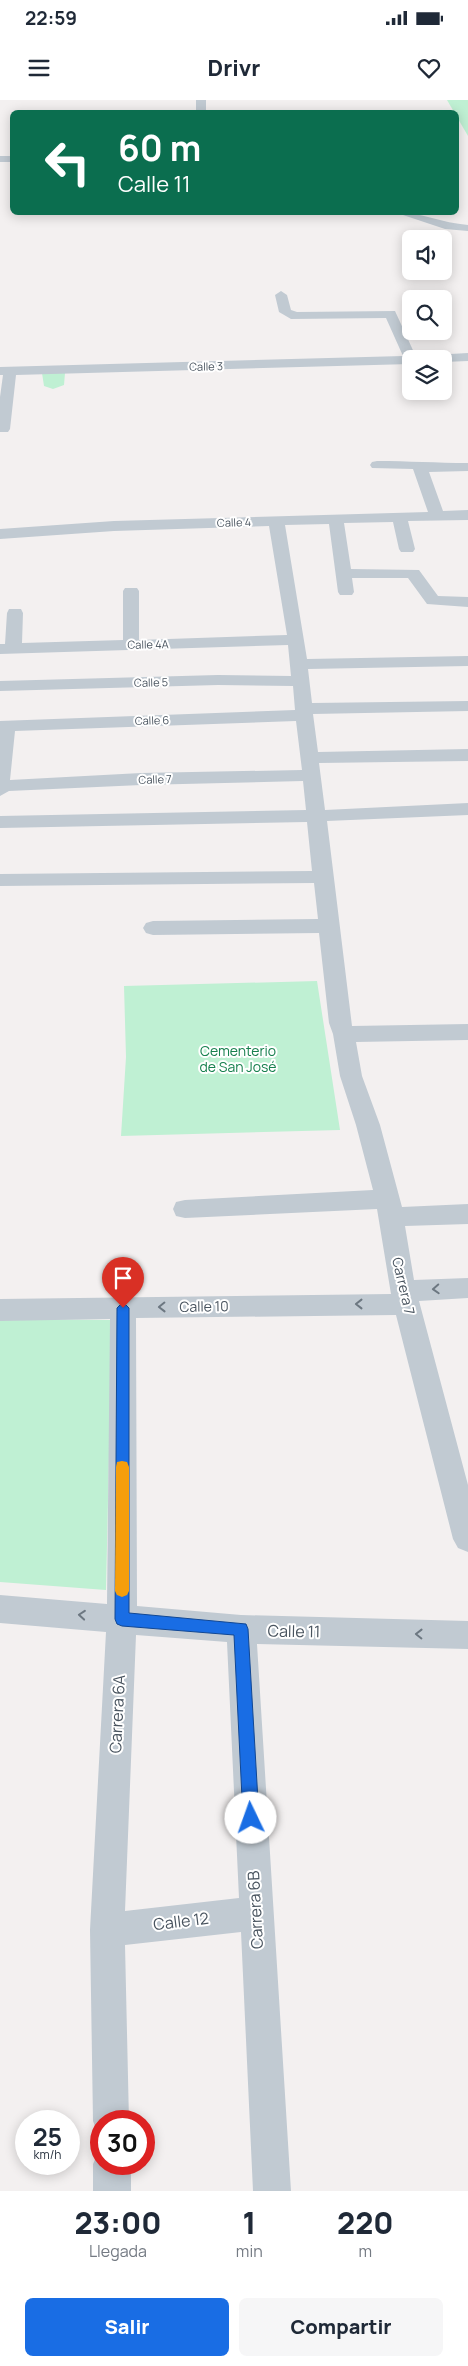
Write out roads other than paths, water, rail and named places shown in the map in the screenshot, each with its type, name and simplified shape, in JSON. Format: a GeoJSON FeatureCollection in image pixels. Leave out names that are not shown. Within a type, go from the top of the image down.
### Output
{"type":"FeatureCollection","features":[{"type":"Feature","properties":{"kind":"street"},"geometry":{"type":"LineString","coordinates":[[409,215],[449,227],[468,228]]}},
{"type":"Feature","properties":{"kind":"street"},"geometry":{"type":"LineString","coordinates":[[281,295],[285,312],[294,316],[392,314],[407,350]]}},
{"type":"Feature","properties":{"kind":"street"},"geometry":{"type":"LineString","coordinates":[[452,358],[468,358]]}},
{"type":"Feature","properties":{"kind":"street","name":"Calle 3"},"geometry":{"type":"LineString","coordinates":[[5,370],[402,359]]}},
{"type":"Feature","properties":{"kind":"street"},"geometry":{"type":"LineString","coordinates":[[3,430],[5,370]]}},
{"type":"Feature","properties":{"kind":"street"},"geometry":{"type":"LineString","coordinates":[[421,451],[428,468],[440,516]]}},
{"type":"Feature","properties":{"kind":"street"},"geometry":{"type":"LineString","coordinates":[[377,465],[419,465],[440,516]]}},
{"type":"Feature","properties":{"kind":"street"},"geometry":{"type":"LineString","coordinates":[[428,468],[468,467]]}},
{"type":"Feature","properties":{"kind":"street","name":"Calle 4"},"geometry":{"type":"LineString","coordinates":[[0,534],[114,526],[468,515]]}},
{"type":"Feature","properties":{"kind":"street"},"geometry":{"type":"LineString","coordinates":[[400,518],[407,549]]}},
{"type":"Feature","properties":{"kind":"street"},"geometry":{"type":"LineString","coordinates":[[336,519],[346,592]]}},
{"type":"Feature","properties":{"kind":"street","name":"Carrera 7"},"geometry":{"type":"LineString","coordinates":[[276,520],[296,640],[340,1024],[344,1034],[350,1076],[368,1125],[389,1208],[406,1298],[468,1538]]}},
{"type":"Feature","properties":{"kind":"street"},"geometry":{"type":"LineString","coordinates":[[343,573],[372,575],[412,573],[433,601],[468,602]]}},
{"type":"Feature","properties":{"kind":"street"},"geometry":{"type":"LineString","coordinates":[[131,591],[131,644]]}},
{"type":"Feature","properties":{"kind":"street"},"geometry":{"type":"LineString","coordinates":[[6,649],[15,613]]}},
{"type":"Feature","properties":{"kind":"street","name":"Calle 4A"},"geometry":{"type":"LineString","coordinates":[[6,649],[296,640]]}},
{"type":"Feature","properties":{"kind":"street","name":"Calle 5"},"geometry":{"type":"LineString","coordinates":[[0,686],[218,680],[468,660]]}},
{"type":"Feature","properties":{"kind":"street","name":"Calle 6"},"geometry":{"type":"LineString","coordinates":[[3,726],[468,706]]}},
{"type":"Feature","properties":{"kind":"street"},"geometry":{"type":"LineString","coordinates":[[0,790],[3,726]]}},
{"type":"Feature","properties":{"kind":"street","name":"Calle 7"},"geometry":{"type":"LineString","coordinates":[[0,786],[141,779],[468,754]]}},
{"type":"Feature","properties":{"kind":"street"},"geometry":{"type":"LineString","coordinates":[[0,822],[315,816],[468,809]]}},
{"type":"Feature","properties":{"kind":"street"},"geometry":{"type":"LineString","coordinates":[[0,880],[322,877]]}},
{"type":"Feature","properties":{"kind":"street"},"geometry":{"type":"LineString","coordinates":[[154,928],[328,926]]}},
{"type":"Feature","properties":{"kind":"street"},"geometry":{"type":"LineString","coordinates":[[344,1034],[468,1032]]}},
{"type":"Feature","properties":{"kind":"street"},"geometry":{"type":"LineString","coordinates":[[185,1209],[389,1208],[468,1214]]}},
{"type":"Feature","properties":{"kind":"street","name":"Calle 10"},"geometry":{"type":"LineString","coordinates":[[0,1310],[123,1308],[406,1298],[468,1288]]}},
{"type":"Feature","properties":{"kind":"street","name":"Carrera 6A"},"geometry":{"type":"LineString","coordinates":[[111,2110],[107,1930],[122,1619],[123,1308]]}},
{"type":"Feature","properties":{"kind":"street","name":"Calle 11"},"geometry":{"type":"LineString","coordinates":[[0,1609],[241,1629],[468,1635]]}},
{"type":"Feature","properties":{"kind":"street","name":"Carrera 6B"},"geometry":{"type":"LineString","coordinates":[[241,1629],[255,1912],[272,2191]]}},
{"type":"Feature","properties":{"kind":"street","name":"Calle 12"},"geometry":{"type":"LineString","coordinates":[[107,1930],[255,1912]]}},
{"type":"Feature","properties":{"kind":"street"},"geometry":{"type":"LineString","coordinates":[[112,2175],[112,2191]]}},
{"type":"Feature","properties":{"kind":"park label","name":"Cementerio de San José"},"geometry":{"type":"Point","coordinates":[238,1058]}}]}
